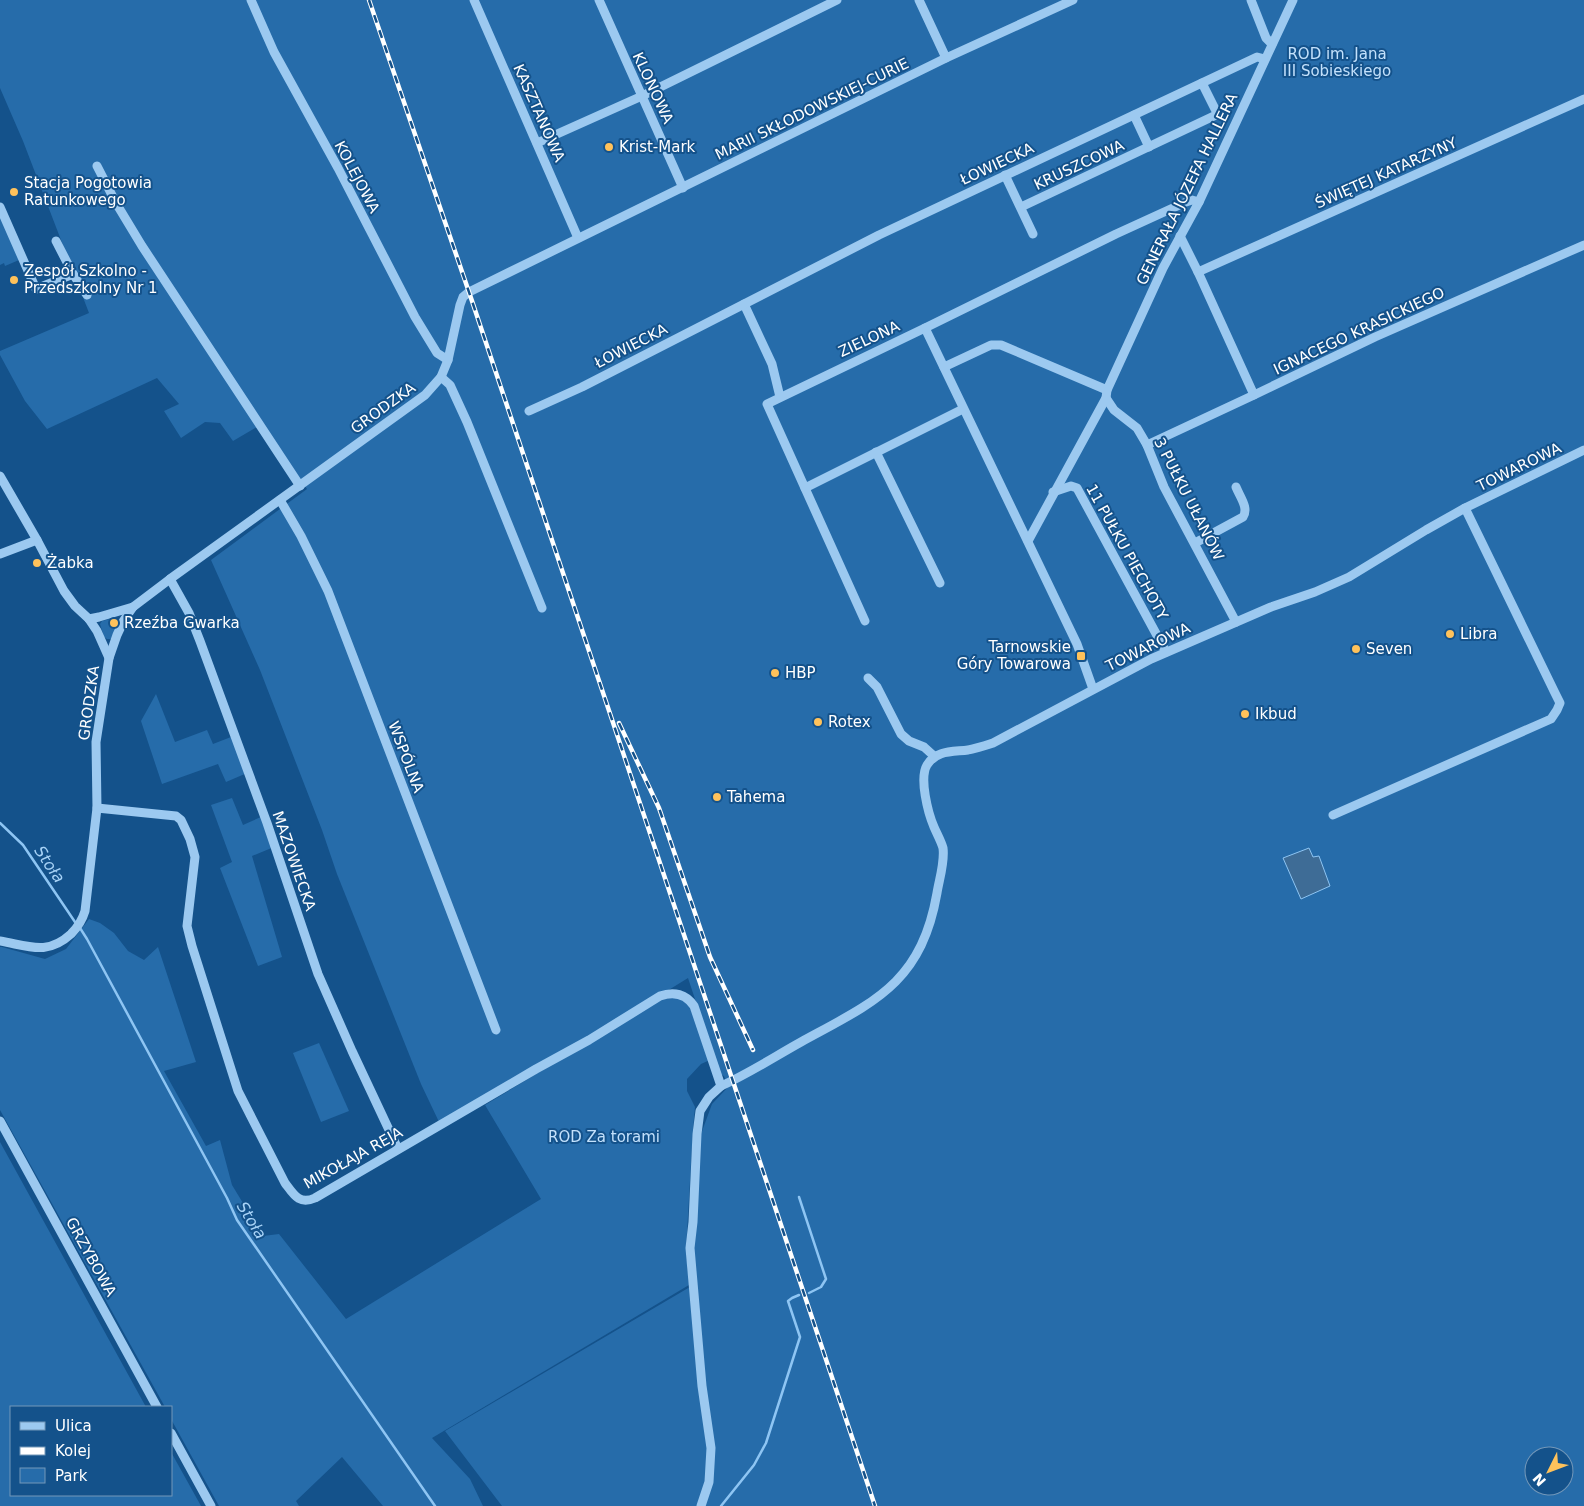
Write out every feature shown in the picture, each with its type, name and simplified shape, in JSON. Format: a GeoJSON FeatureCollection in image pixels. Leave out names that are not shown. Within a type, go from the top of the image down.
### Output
{"type":"FeatureCollection","features":[{"type":"Feature","properties":{"kind":"street","name":"KOLEJOWA"},"geometry":{"type":"LineString","coordinates":[[251,0],[274,52],[338,168],[415,318],[437,353],[448,360]]}},
{"type":"Feature","properties":{"kind":"street","name":"KASZTANOWA"},"geometry":{"type":"LineString","coordinates":[[474,0],[578,238]]}},
{"type":"Feature","properties":{"kind":"street","name":"KLONOWA"},"geometry":{"type":"LineString","coordinates":[[598,0],[684,188]]}},
{"type":"Feature","properties":{"kind":"street"},"geometry":{"type":"LineString","coordinates":[[537,143],[642,96],[837,0]]}},
{"type":"Feature","properties":{"kind":"street"},"geometry":{"type":"LineString","coordinates":[[919,0],[946,58]]}},
{"type":"Feature","properties":{"kind":"street","name":"MARII SKŁODOWSKIEJ-CURIE"},"geometry":{"type":"LineString","coordinates":[[448,360],[460,304],[463,297],[469,292],[946,58],[1073,0]]}},
{"type":"Feature","properties":{"kind":"street"},"geometry":{"type":"LineString","coordinates":[[1251,0],[1266,38],[1272,44]]}},
{"type":"Feature","properties":{"kind":"street","name":"GENERAŁA JÓZEFA HALLERA"},"geometry":{"type":"LineString","coordinates":[[1030,538],[1107,394],[1163,268],[1199,202],[1293,0]]}},
{"type":"Feature","properties":{"kind":"street","name":"ŁOWIECKA"},"geometry":{"type":"LineString","coordinates":[[529,412],[582,387],[879,235],[1202,83],[1257,58],[1266,58]]}},
{"type":"Feature","properties":{"kind":"street","name":"KRUSZCOWA"},"geometry":{"type":"LineString","coordinates":[[1021,207],[1216,115],[1216,111],[1202,83]]}},
{"type":"Feature","properties":{"kind":"street","name":"ŚWIĘTEJ KATARZYNY"},"geometry":{"type":"LineString","coordinates":[[1198,272],[1584,99]]}},
{"type":"Feature","properties":{"kind":"street","name":"KRUSZCOWA"},"geometry":{"type":"LineString","coordinates":[[1134,115],[1149,147]]}},
{"type":"Feature","properties":{"kind":"street"},"geometry":{"type":"LineString","coordinates":[[96,166],[142,246],[300,486]]}},
{"type":"Feature","properties":{"kind":"street","name":"KRUSZCOWA"},"geometry":{"type":"LineString","coordinates":[[1005,175],[1033,234]]}},
{"type":"Feature","properties":{"kind":"street","name":"ZIELONA"},"geometry":{"type":"LineString","coordinates":[[780,397],[1133,226],[1186,202],[1192,200],[1199,202]]}},
{"type":"Feature","properties":{"kind":"street"},"geometry":{"type":"LineString","coordinates":[[0,207],[36,289],[73,274]]}},
{"type":"Feature","properties":{"kind":"street"},"geometry":{"type":"LineString","coordinates":[[1180,236],[1254,395]]}},
{"type":"Feature","properties":{"kind":"street"},"geometry":{"type":"LineString","coordinates":[[56,241],[73,274],[87,295]]}},
{"type":"Feature","properties":{"kind":"street","name":"IGNACEGO KRASICKIEGO"},"geometry":{"type":"LineString","coordinates":[[1147,445],[1376,337],[1584,245]]}},
{"type":"Feature","properties":{"kind":"street"},"geometry":{"type":"LineString","coordinates":[[744,304],[772,364],[780,397],[767,404],[865,620]]}},
{"type":"Feature","properties":{"kind":"street"},"geometry":{"type":"LineString","coordinates":[[925,328],[963,408],[1030,538],[1077,644],[1093,689]]}},
{"type":"Feature","properties":{"kind":"street"},"geometry":{"type":"LineString","coordinates":[[944,368],[991,345],[1001,345],[1107,394]]}},
{"type":"Feature","properties":{"kind":"street","name":"GRODZKA"},"geometry":{"type":"LineString","coordinates":[[0,941],[41,949],[52,947],[78,927],[83,920],[97,808],[96,742],[109,658],[124,620],[134,607],[425,395],[441,377],[448,360]]}},
{"type":"Feature","properties":{"kind":"street"},"geometry":{"type":"LineString","coordinates":[[441,377],[450,385],[467,422],[542,608]]}},
{"type":"Feature","properties":{"kind":"street","name":"3 PUŁKU UŁANÓW"},"geometry":{"type":"LineString","coordinates":[[1107,394],[1114,410],[1136,428],[1147,445],[1164,487],[1236,622]]}},
{"type":"Feature","properties":{"kind":"street"},"geometry":{"type":"LineString","coordinates":[[805,488],[963,408]]}},
{"type":"Feature","properties":{"kind":"street","name":"TOWAROWA"},"geometry":{"type":"LineString","coordinates":[[934,756],[993,743],[1135,666],[1271,607],[1320,590],[1349,577],[1427,529],[1584,450]]}},
{"type":"Feature","properties":{"kind":"street"},"geometry":{"type":"LineString","coordinates":[[876,452],[940,583]]}},
{"type":"Feature","properties":{"kind":"street"},"geometry":{"type":"LineString","coordinates":[[0,476],[38,540],[64,591],[97,631],[109,658]]}},
{"type":"Feature","properties":{"kind":"street","name":"11 PUŁKU PIECHOTY"},"geometry":{"type":"LineString","coordinates":[[1054,492],[1071,486],[1077,488],[1166,652]]}},
{"type":"Feature","properties":{"kind":"street"},"geometry":{"type":"LineString","coordinates":[[1195,543],[1243,517],[1246,509],[1236,487]]}},
{"type":"Feature","properties":{"kind":"street","name":"WSPÓLNA"},"geometry":{"type":"LineString","coordinates":[[280,500],[302,536],[328,591],[496,1030]]}},
{"type":"Feature","properties":{"kind":"street","name":"TOWAROWA"},"geometry":{"type":"LineString","coordinates":[[1332,815],[1551,719],[1557,710],[1560,703],[1466,508]]}},
{"type":"Feature","properties":{"kind":"street"},"geometry":{"type":"LineString","coordinates":[[0,554],[38,540]]}},
{"type":"Feature","properties":{"kind":"street","name":"MAZOWIECKA"},"geometry":{"type":"LineString","coordinates":[[170,579],[189,613],[268,823],[318,974],[398,1149]]}},
{"type":"Feature","properties":{"kind":"street"},"geometry":{"type":"LineString","coordinates":[[88,619],[134,607]]}},
{"type":"Feature","properties":{"kind":"street"},"geometry":{"type":"LineString","coordinates":[[701,1506],[709,1482],[711,1448],[702,1386],[690,1248],[694,1222],[697,1134],[700,1112],[709,1098],[721,1086],[872,1002],[886,992],[916,958],[933,911],[943,858],[943,847],[930,815],[923,777],[926,765],[934,756],[924,747],[909,741],[901,734],[877,687],[868,678]]}},
{"type":"Feature","properties":{"kind":"street","name":"MIKOŁAJA REJA"},"geometry":{"type":"LineString","coordinates":[[97,808],[176,816],[181,820],[190,839],[195,857],[187,926],[192,946],[238,1091],[276,1167],[292,1192],[301,1200],[306,1201],[315,1198],[589,1040],[660,996],[667,994],[674,993],[685,997],[694,1006],[721,1086]]}},
{"type":"Feature","properties":{"kind":"street","name":"GRZYBOWA"},"geometry":{"type":"LineString","coordinates":[[0,1121],[157,1406]]}},
{"type":"Feature","properties":{"kind":"street"},"geometry":{"type":"LineString","coordinates":[[172,1434],[211,1506]]}},
{"type":"Feature","properties":{"kind":"green space","name":"ROD im. Jana III Sobieskiego"},"geometry":{"type":"Polygon","coordinates":[[[0,0],[1584,0],[1584,1506],[502,1506],[445,1431],[695,1284],[693,1229],[697,1145],[712,1104],[728,1087],[724,1076],[720,1074],[688,978],[612,1025],[440,1124],[421,1084],[337,874],[322,830],[260,670],[211,560],[307,489],[262,424],[233,441],[220,423],[205,422],[181,438],[164,411],[179,404],[157,378],[47,429],[25,401],[0,355],[0,351],[89,313],[23,141],[0,88],[0,0]]]}},
{"type":"Feature","properties":{"kind":"green space"},"geometry":{"type":"Polygon","coordinates":[[[0,214],[19,260],[5,266],[4,263],[0,265],[0,214]]]}},
{"type":"Feature","properties":{"kind":"green space"},"geometry":{"type":"Polygon","coordinates":[[[116,619],[110,623],[113,626],[119,623],[112,639],[107,639],[104,637],[100,624],[102,621],[116,619]]]}},
{"type":"Feature","properties":{"kind":"green space"},"geometry":{"type":"Polygon","coordinates":[[[156,694],[175,742],[207,730],[213,744],[231,737],[247,773],[226,782],[218,764],[162,784],[141,721],[156,694]]]}},
{"type":"Feature","properties":{"kind":"green space"},"geometry":{"type":"Polygon","coordinates":[[[232,798],[243,825],[263,816],[274,847],[252,856],[282,957],[258,966],[220,868],[232,862],[211,805],[232,798]]]}},
{"type":"Feature","properties":{"kind":"green space","name":"ROD Za torami"},"geometry":{"type":"Polygon","coordinates":[[[89,919],[100,923],[114,933],[128,951],[144,960],[158,947],[196,1062],[164,1071],[206,1146],[220,1140],[232,1185],[263,1236],[279,1234],[346,1319],[541,1199],[485,1105],[659,1000],[678,997],[689,1005],[710,1060],[701,1064],[687,1079],[687,1091],[695,1107],[686,1250],[689,1285],[432,1438],[470,1479],[483,1506],[383,1506],[342,1457],[296,1501],[299,1506],[219,1506],[172,1421],[172,1406],[164,1406],[0,1110],[0,947],[45,959],[66,949],[89,919]]]}},
{"type":"Feature","properties":{"kind":"green space"},"geometry":{"type":"Polygon","coordinates":[[[319,1043],[349,1111],[321,1122],[293,1053],[319,1043]]]}},
{"type":"Feature","properties":{"kind":"green space"},"geometry":{"type":"Polygon","coordinates":[[[0,1142],[145,1406],[10,1406],[10,1496],[172,1496],[172,1454],[201,1506],[0,1506],[0,1142]]]}},
{"type":"Feature","properties":{"kind":"shaded area"},"geometry":{"type":"Polygon","coordinates":[[[1309,848],[1313,857],[1319,856],[1330,886],[1301,899],[1283,858],[1309,848]]]}},
{"type":"Feature","properties":{"kind":"waterway","name":"Stoła"},"geometry":{"type":"LineString","coordinates":[[0,823],[23,845],[75,922]]}},
{"type":"Feature","properties":{"kind":"waterway","name":"Stoła"},"geometry":{"type":"LineString","coordinates":[[80,928],[227,1198],[237,1220],[435,1506]]}},
{"type":"Feature","properties":{"kind":"waterway"},"geometry":{"type":"LineString","coordinates":[[799,1197],[826,1279],[821,1287],[809,1293]]}},
{"type":"Feature","properties":{"kind":"waterway"},"geometry":{"type":"LineString","coordinates":[[721,1506],[754,1465],[766,1443],[800,1337],[788,1301],[799,1295]]}},
{"type":"Feature","properties":{"kind":"railway"},"geometry":{"type":"LineString","coordinates":[[369,0],[471,298],[875,1506]]}},
{"type":"Feature","properties":{"kind":"railway"},"geometry":{"type":"LineString","coordinates":[[619,723],[659,808],[710,957],[753,1050]]}},
{"type":"Feature","properties":{"kind":"place","name":"Krist-Mark"},"geometry":{"type":"Point","coordinates":[609,147]}},
{"type":"Feature","properties":{"kind":"place","name":"Stacja Pogotowia Ratunkowego"},"geometry":{"type":"Point","coordinates":[14,192]}},
{"type":"Feature","properties":{"kind":"place","name":"Zespół Szkolno - Przedszkolny Nr 1"},"geometry":{"type":"Point","coordinates":[14,280]}},
{"type":"Feature","properties":{"kind":"place","name":"Żabka"},"geometry":{"type":"Point","coordinates":[37,563]}},
{"type":"Feature","properties":{"kind":"place","name":"Rzeźba Gwarka"},"geometry":{"type":"Point","coordinates":[114,623]}},
{"type":"Feature","properties":{"kind":"place","name":"Libra"},"geometry":{"type":"Point","coordinates":[1450,634]}},
{"type":"Feature","properties":{"kind":"place","name":"Seven"},"geometry":{"type":"Point","coordinates":[1356,649]}},
{"type":"Feature","properties":{"kind":"place","name":"Tarnowskie Góry Towarowa"},"geometry":{"type":"Point","coordinates":[1081,656]}},
{"type":"Feature","properties":{"kind":"place","name":"HBP"},"geometry":{"type":"Point","coordinates":[775,673]}},
{"type":"Feature","properties":{"kind":"place","name":"Ikbud"},"geometry":{"type":"Point","coordinates":[1245,714]}},
{"type":"Feature","properties":{"kind":"place","name":"Rotex"},"geometry":{"type":"Point","coordinates":[818,722]}},
{"type":"Feature","properties":{"kind":"place","name":"Tahema"},"geometry":{"type":"Point","coordinates":[717,797]}}]}
